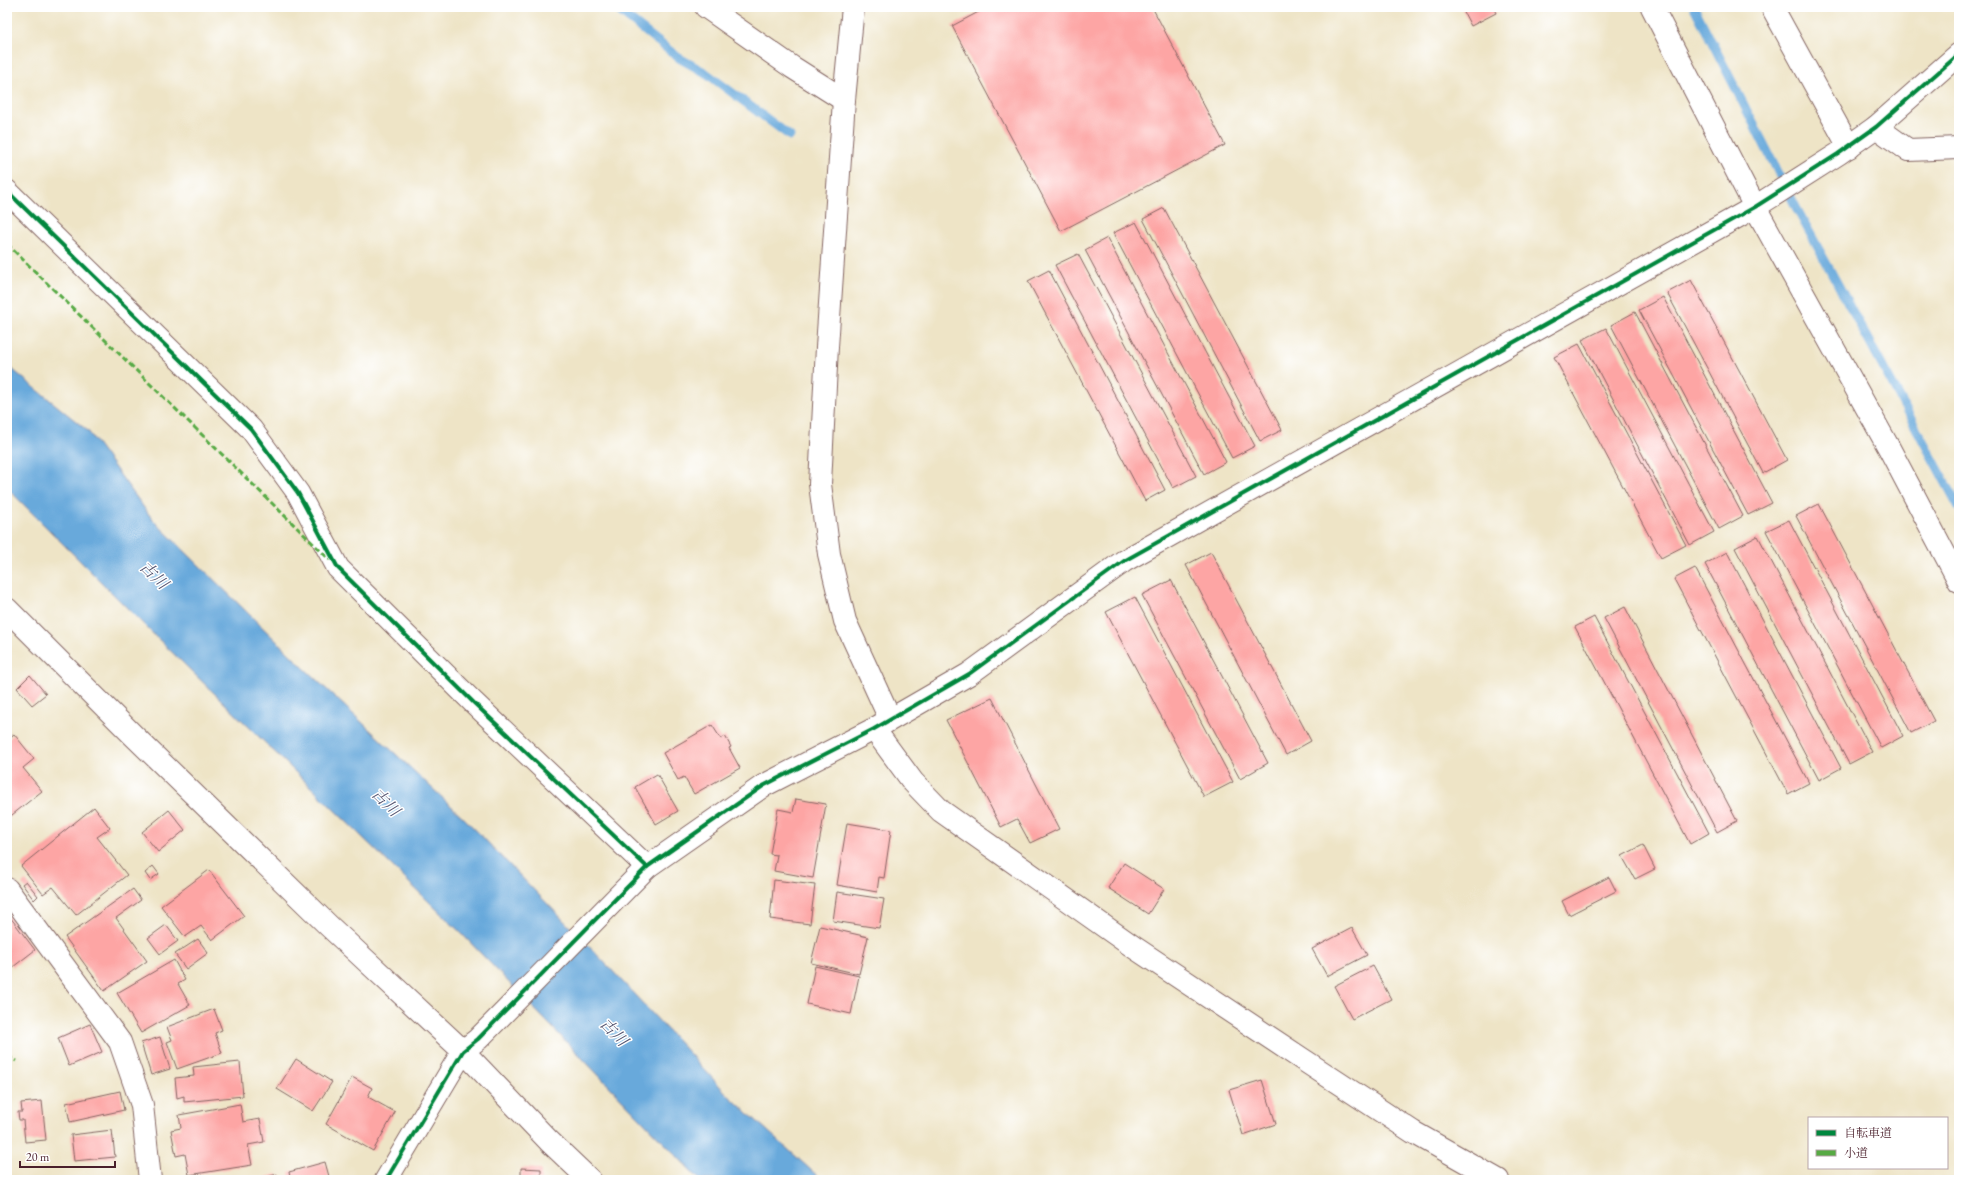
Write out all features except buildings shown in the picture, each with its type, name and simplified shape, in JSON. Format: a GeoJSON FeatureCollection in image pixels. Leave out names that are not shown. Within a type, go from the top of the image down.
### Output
{"type":"FeatureCollection","features":[{"type":"Feature","properties":{"kind":"street"},"geometry":{"type":"LineString","coordinates":[[706,7],[792,68],[844,100]]}},
{"type":"Feature","properties":{"kind":"street"},"geometry":{"type":"LineString","coordinates":[[852,7],[827,347],[820,484],[829,554],[845,621],[882,724],[913,782],[941,811],[1135,948],[1302,1060],[1413,1132],[1498,1180]]}},
{"type":"Feature","properties":{"kind":"street"},"geometry":{"type":"LineString","coordinates":[[1652,7],[1755,208],[1889,448],[1959,582]]}},
{"type":"Feature","properties":{"kind":"street"},"geometry":{"type":"LineString","coordinates":[[1772,7],[1843,151]]}},
{"type":"Feature","properties":{"kind":"street"},"geometry":{"type":"LineString","coordinates":[[386,1180],[470,1045],[640,874],[763,786],[882,724],[969,674],[1124,561],[1755,208],[1843,151],[1876,127],[1959,54]]}},
{"type":"Feature","properties":{"kind":"street"},"geometry":{"type":"LineString","coordinates":[[1876,127],[1908,150],[1959,148]]}},
{"type":"Feature","properties":{"kind":"street"},"geometry":{"type":"LineString","coordinates":[[7,191],[251,429],[298,493],[338,568],[474,704],[640,874]]}},
{"type":"Feature","properties":{"kind":"street"},"geometry":{"type":"LineString","coordinates":[[7,609],[329,926],[470,1045],[549,1140],[590,1180]]}},
{"type":"Feature","properties":{"kind":"street"},"geometry":{"type":"LineString","coordinates":[[7,890],[120,1042],[142,1105],[150,1180]]}},
{"type":"Feature","properties":{"kind":"water","name":"古川"},"geometry":{"type":"Polygon","coordinates":[[[7,365],[88,431],[153,520],[304,668],[464,818],[607,965],[728,1095],[822,1180],[700,1180],[461,933],[146,627],[7,488],[7,365]]]}},
{"type":"Feature","properties":{"kind":"waterway"},"geometry":{"type":"LineString","coordinates":[[614,7],[679,58],[706,73],[790,136]]}},
{"type":"Feature","properties":{"kind":"waterway"},"geometry":{"type":"LineString","coordinates":[[1694,7],[1798,211],[1959,507]]}},
{"type":"Feature","properties":{"kind":"marked path"},"geometry":{"type":"LineString","coordinates":[[7,244],[330,560]]}},
{"type":"Feature","properties":{"kind":"marked path"},"geometry":{"type":"LineString","coordinates":[[7,1056],[16,1061]]}},
{"type":"Feature","properties":{"kind":"cycle path"},"geometry":{"type":"LineString","coordinates":[[386,1180],[463,1051],[478,1039],[647,867],[763,786],[874,729],[969,674],[1124,561],[1755,207],[1838,154],[1876,127],[1959,54]]}},
{"type":"Feature","properties":{"kind":"cycle path"},"geometry":{"type":"LineString","coordinates":[[7,191],[251,429],[298,493],[338,568],[474,703],[647,867]]}}]}
